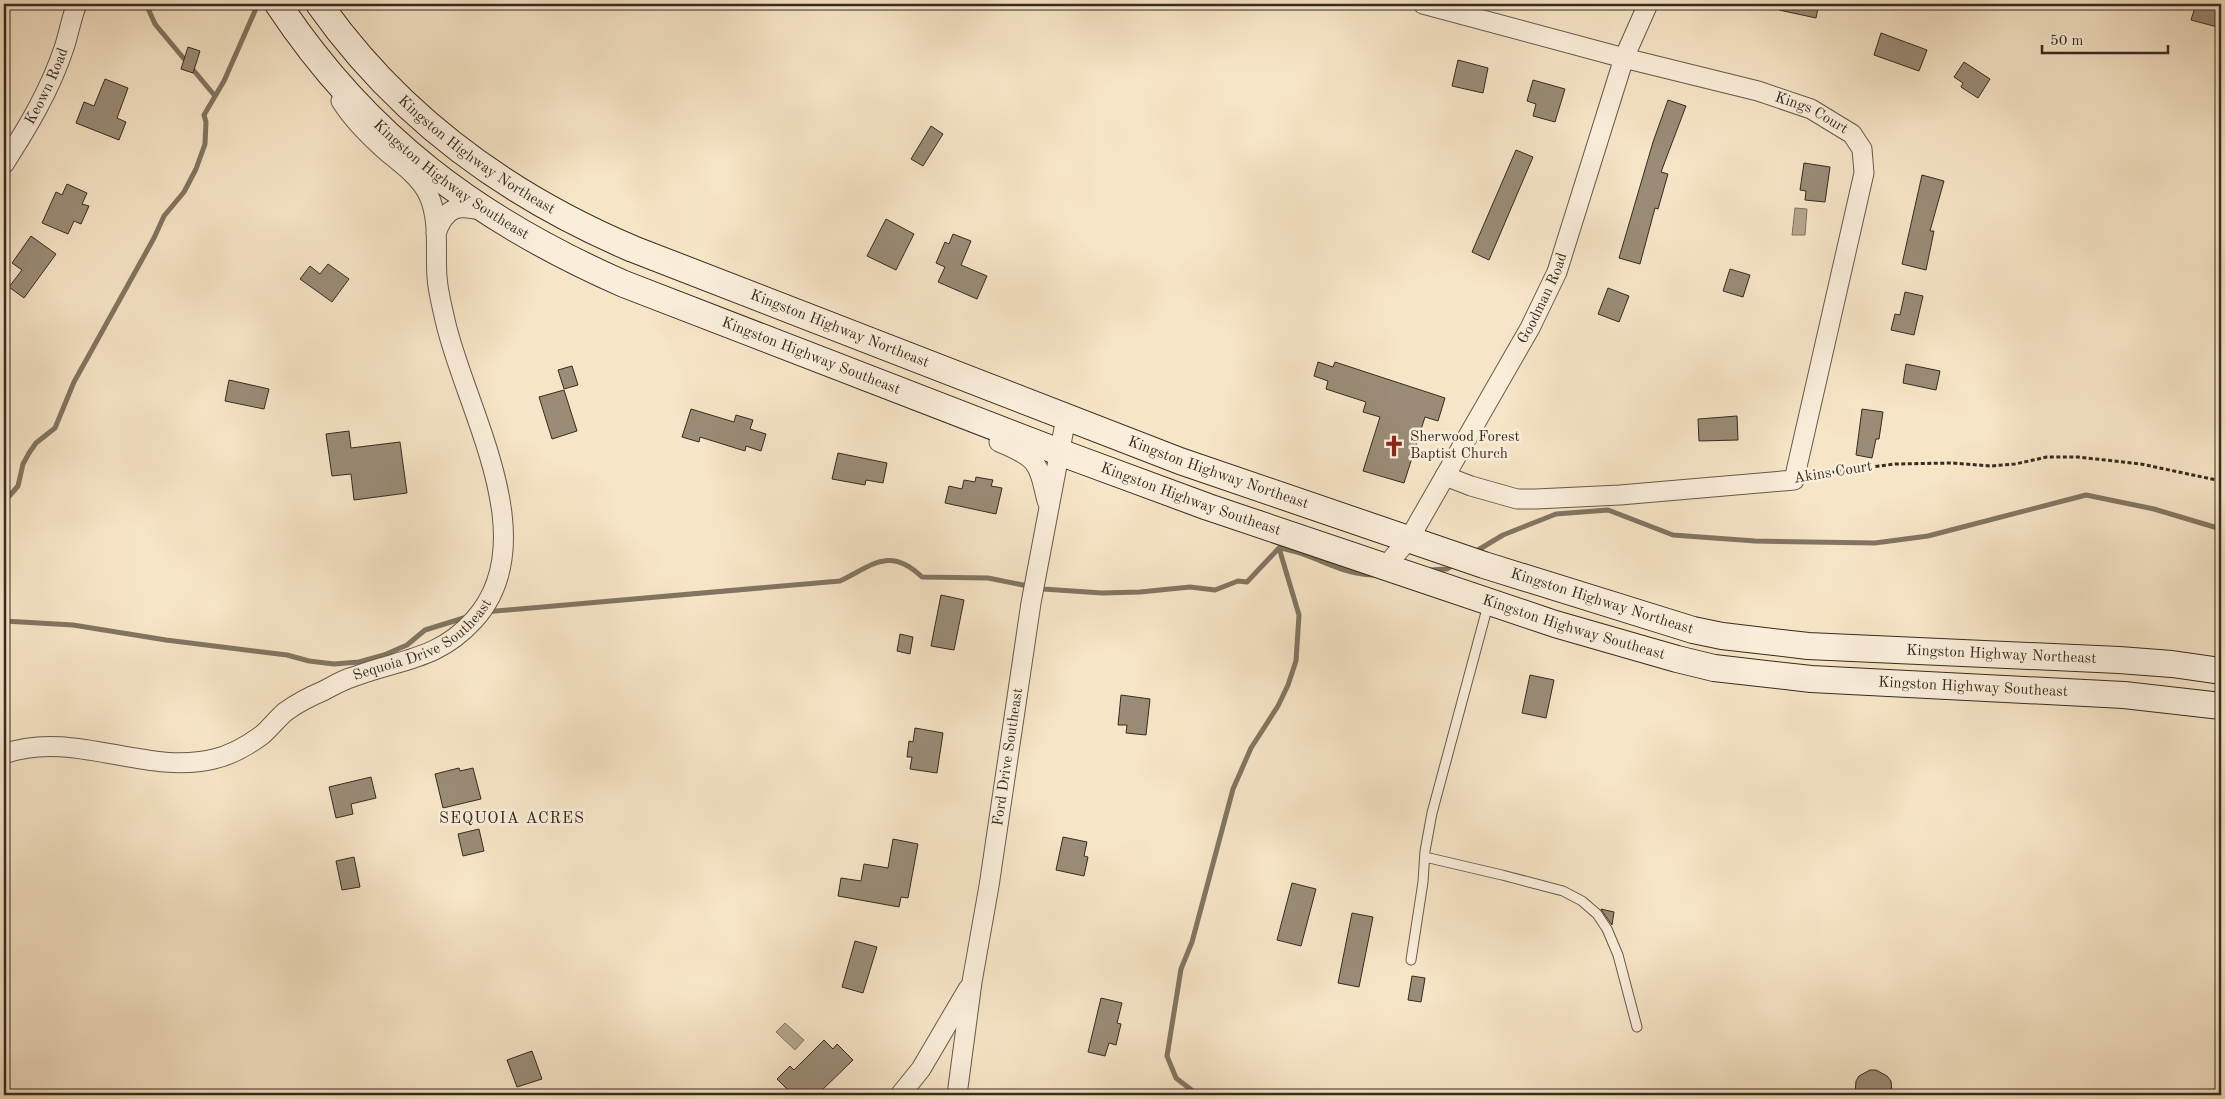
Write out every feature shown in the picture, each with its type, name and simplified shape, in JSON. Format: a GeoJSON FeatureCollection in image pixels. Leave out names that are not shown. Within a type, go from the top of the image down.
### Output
{"type":"FeatureCollection","features":[{"type":"Feature","properties":{"kind":"main road","name":"Kingston Highway Southeast"},"geometry":{"type":"LineString","coordinates":[[278,4],[309,49],[339,86],[404,149],[447,185],[487,212],[573,261],[624,284],[1059,452],[1384,568],[1639,648],[1714,668],[1811,679],[2124,695],[2221,706]]}},
{"type":"Feature","properties":{"kind":"main road","name":"Kingston Highway Northeast"},"geometry":{"type":"LineString","coordinates":[[319,4],[341,35],[412,110],[474,162],[553,211],[633,250],[1180,461],[1656,620],[1722,636],[1808,646],[2119,660],[2172,664],[2221,671]]}},
{"type":"Feature","properties":{"kind":"street","name":"Keown Road"},"geometry":{"type":"LineString","coordinates":[[4,164],[39,107],[54,75],[65,47],[77,4]]}},
{"type":"Feature","properties":{"kind":"street","name":"Kings Court"},"geometry":{"type":"LineString","coordinates":[[1423,4],[1624,58],[1758,91],[1811,109],[1852,134],[1862,149],[1864,173],[1794,480]]}},
{"type":"Feature","properties":{"kind":"street","name":"Goodman Road"},"geometry":{"type":"LineString","coordinates":[[1384,568],[1409,539],[1530,328],[1557,272],[1624,58],[1648,4]]}},
{"type":"Feature","properties":{"kind":"street","name":"Sequoia Drive Southeast"},"geometry":{"type":"LineString","coordinates":[[4,754],[20,748],[76,748],[171,762],[194,763],[234,753],[262,735],[286,712],[319,692],[353,676],[425,656],[447,643],[474,621],[486,604],[495,586],[505,538],[491,468],[446,325],[437,280],[436,233],[430,197],[422,184],[366,133],[346,109],[309,49]]}},
{"type":"Feature","properties":{"kind":"street"},"geometry":{"type":"LineString","coordinates":[[436,233],[440,221],[447,213],[458,208],[466,207],[487,212]]}},
{"type":"Feature","properties":{"kind":"street"},"geometry":{"type":"LineString","coordinates":[[869,378],[952,423],[1023,452],[1035,462],[1040,470],[1049,510]]}},
{"type":"Feature","properties":{"kind":"street","name":"Ford Drive Southeast"},"geometry":{"type":"LineString","coordinates":[[957,1095],[972,982],[989,886],[1031,603],[1066,418]]}},
{"type":"Feature","properties":{"kind":"street","name":"Akins Court"},"geometry":{"type":"LineString","coordinates":[[1445,476],[1470,486],[1518,499],[1536,500],[1620,495],[1794,480]]}},
{"type":"Feature","properties":{"kind":"street"},"geometry":{"type":"LineString","coordinates":[[900,1095],[921,1069],[972,982]]}},
{"type":"Feature","properties":{"kind":"lane"},"geometry":{"type":"LineString","coordinates":[[1411,960],[1423,882],[1424,857],[1432,813],[1489,602]]}},
{"type":"Feature","properties":{"kind":"lane"},"geometry":{"type":"LineString","coordinates":[[1424,857],[1563,892],[1582,901],[1597,914],[1608,929],[1618,955],[1637,1027]]}},
{"type":"Feature","properties":{"kind":"path","name":"Akins Court"},"geometry":{"type":"LineString","coordinates":[[1794,480],[1811,475],[1895,464],[1991,466],[2055,457],[2078,457],[2141,464],[2221,481]]}},
{"type":"Feature","properties":{"kind":"shaded area"},"geometry":{"type":"Polygon","coordinates":[[[1795,208],[1807,209],[1805,235],[1792,235],[1795,208]]]}},
{"type":"Feature","properties":{"kind":"shaded area"},"geometry":{"type":"Polygon","coordinates":[[[785,1023],[804,1040],[795,1050],[776,1032],[785,1023]]]}},
{"type":"Feature","properties":{"kind":"building"},"geometry":{"type":"Polygon","coordinates":[[[1780,4],[1819,4],[1816,18],[1779,10],[1780,4]]]}},
{"type":"Feature","properties":{"kind":"building"},"geometry":{"type":"Polygon","coordinates":[[[2196,4],[2221,4],[2221,28],[2191,20],[2196,4]]]}},
{"type":"Feature","properties":{"kind":"building"},"geometry":{"type":"Polygon","coordinates":[[[1881,33],[1927,50],[1919,71],[1874,55],[1881,33]]]}},
{"type":"Feature","properties":{"kind":"building"},"geometry":{"type":"Polygon","coordinates":[[[188,47],[200,51],[193,73],[181,69],[188,47]]]}},
{"type":"Feature","properties":{"kind":"building"},"geometry":{"type":"Polygon","coordinates":[[[1458,60],[1488,68],[1483,93],[1452,86],[1458,60]]]}},
{"type":"Feature","properties":{"kind":"building"},"geometry":{"type":"Polygon","coordinates":[[[1964,62],[1990,79],[1978,98],[1961,87],[1963,83],[1954,77],[1964,62]]]}},
{"type":"Feature","properties":{"kind":"building"},"geometry":{"type":"Polygon","coordinates":[[[105,79],[128,88],[117,118],[126,122],[119,140],[76,123],[84,102],[94,106],[105,79]]]}},
{"type":"Feature","properties":{"kind":"building"},"geometry":{"type":"Polygon","coordinates":[[[1533,80],[1565,89],[1555,122],[1533,116],[1536,104],[1527,101],[1533,80]]]}},
{"type":"Feature","properties":{"kind":"building"},"geometry":{"type":"Polygon","coordinates":[[[1668,100],[1686,106],[1661,172],[1668,174],[1658,209],[1655,208],[1640,264],[1619,258],[1653,142],[1668,100]]]}},
{"type":"Feature","properties":{"kind":"building"},"geometry":{"type":"Polygon","coordinates":[[[931,126],[943,134],[923,166],[911,159],[931,126]]]}},
{"type":"Feature","properties":{"kind":"building"},"geometry":{"type":"Polygon","coordinates":[[[1516,150],[1533,157],[1489,260],[1472,252],[1516,150]]]}},
{"type":"Feature","properties":{"kind":"building"},"geometry":{"type":"Polygon","coordinates":[[[1804,163],[1830,167],[1825,202],[1805,200],[1806,191],[1800,190],[1804,163]]]}},
{"type":"Feature","properties":{"kind":"building"},"geometry":{"type":"Polygon","coordinates":[[[1922,175],[1944,181],[1930,231],[1934,231],[1926,270],[1902,264],[1922,175]]]}},
{"type":"Feature","properties":{"kind":"building"},"geometry":{"type":"Polygon","coordinates":[[[67,184],[87,193],[82,204],[89,206],[81,224],[74,221],[68,234],[42,223],[56,192],[62,195],[67,184]]]}},
{"type":"Feature","properties":{"kind":"building"},"geometry":{"type":"Polygon","coordinates":[[[886,219],[914,234],[896,270],[867,256],[886,219]]]}},
{"type":"Feature","properties":{"kind":"building"},"geometry":{"type":"Polygon","coordinates":[[[953,234],[971,241],[961,265],[987,276],[977,299],[938,282],[945,267],[936,263],[945,242],[949,244],[953,234]]]}},
{"type":"Feature","properties":{"kind":"building"},"geometry":{"type":"Polygon","coordinates":[[[31,236],[56,254],[24,298],[9,287],[22,270],[12,263],[31,236]]]}},
{"type":"Feature","properties":{"kind":"building"},"geometry":{"type":"Polygon","coordinates":[[[328,264],[349,279],[332,302],[300,279],[310,266],[320,274],[328,264]]]}},
{"type":"Feature","properties":{"kind":"building"},"geometry":{"type":"Polygon","coordinates":[[[1730,269],[1750,275],[1743,297],[1723,291],[1730,269]]]}},
{"type":"Feature","properties":{"kind":"building"},"geometry":{"type":"Polygon","coordinates":[[[1608,288],[1629,296],[1619,322],[1598,314],[1608,288]]]}},
{"type":"Feature","properties":{"kind":"building"},"geometry":{"type":"Polygon","coordinates":[[[1905,292],[1923,296],[1914,335],[1891,330],[1895,314],[1900,315],[1905,292]]]}},
{"type":"Feature","properties":{"kind":"building","name":"Sherwood Forest Baptist Church"},"geometry":{"type":"Polygon","coordinates":[[[1318,362],[1333,367],[1335,362],[1445,398],[1438,421],[1425,417],[1404,483],[1363,471],[1380,417],[1363,412],[1366,402],[1326,389],[1328,381],[1314,376],[1318,362]]]}},
{"type":"Feature","properties":{"kind":"building"},"geometry":{"type":"Polygon","coordinates":[[[1906,364],[1940,371],[1936,390],[1903,383],[1906,364]]]}},
{"type":"Feature","properties":{"kind":"building"},"geometry":{"type":"Polygon","coordinates":[[[572,366],[578,385],[564,389],[558,370],[572,366]]]}},
{"type":"Feature","properties":{"kind":"building"},"geometry":{"type":"Polygon","coordinates":[[[229,380],[269,389],[264,409],[225,401],[229,380]]]}},
{"type":"Feature","properties":{"kind":"building"},"geometry":{"type":"Polygon","coordinates":[[[564,390],[577,431],[552,439],[539,397],[564,390]]]}},
{"type":"Feature","properties":{"kind":"building"},"geometry":{"type":"Polygon","coordinates":[[[691,409],[734,422],[736,415],[753,420],[750,429],[766,434],[761,451],[746,446],[745,451],[700,437],[699,442],[682,437],[691,409]]]}},
{"type":"Feature","properties":{"kind":"building"},"geometry":{"type":"Polygon","coordinates":[[[1862,409],[1883,412],[1879,439],[1876,439],[1872,458],[1856,455],[1862,409]]]}},
{"type":"Feature","properties":{"kind":"building"},"geometry":{"type":"Polygon","coordinates":[[[1737,416],[1738,440],[1699,441],[1698,419],[1737,416]]]}},
{"type":"Feature","properties":{"kind":"building"},"geometry":{"type":"Polygon","coordinates":[[[349,431],[351,448],[400,442],[407,493],[354,500],[351,474],[332,476],[326,434],[349,431]]]}},
{"type":"Feature","properties":{"kind":"building"},"geometry":{"type":"Polygon","coordinates":[[[838,453],[887,463],[883,483],[866,480],[865,485],[832,479],[838,453]]]}},
{"type":"Feature","properties":{"kind":"building"},"geometry":{"type":"Polygon","coordinates":[[[976,477],[993,480],[991,486],[1002,488],[996,514],[945,503],[949,486],[962,489],[964,480],[975,482],[976,477]]]}},
{"type":"Feature","properties":{"kind":"building"},"geometry":{"type":"Polygon","coordinates":[[[941,595],[964,600],[954,650],[931,646],[941,595]]]}},
{"type":"Feature","properties":{"kind":"building"},"geometry":{"type":"Polygon","coordinates":[[[900,634],[913,637],[910,654],[897,651],[900,634]]]}},
{"type":"Feature","properties":{"kind":"building"},"geometry":{"type":"Polygon","coordinates":[[[1530,675],[1554,680],[1546,718],[1522,713],[1530,675]]]}},
{"type":"Feature","properties":{"kind":"building"},"geometry":{"type":"Polygon","coordinates":[[[1121,695],[1150,699],[1146,735],[1126,733],[1127,725],[1118,725],[1121,695]]]}},
{"type":"Feature","properties":{"kind":"building"},"geometry":{"type":"Polygon","coordinates":[[[915,728],[943,733],[937,773],[910,769],[912,757],[907,757],[909,741],[913,742],[915,728]]]}},
{"type":"Feature","properties":{"kind":"building"},"geometry":{"type":"Polygon","coordinates":[[[459,768],[460,771],[473,768],[481,799],[443,808],[435,774],[459,768]]]}},
{"type":"Feature","properties":{"kind":"building"},"geometry":{"type":"Polygon","coordinates":[[[371,777],[376,798],[351,804],[353,814],[336,818],[329,787],[371,777]]]}},
{"type":"Feature","properties":{"kind":"building"},"geometry":{"type":"Polygon","coordinates":[[[479,829],[484,851],[463,856],[458,834],[479,829]]]}},
{"type":"Feature","properties":{"kind":"building"},"geometry":{"type":"Polygon","coordinates":[[[1063,837],[1087,842],[1084,856],[1088,857],[1084,876],[1056,870],[1063,837]]]}},
{"type":"Feature","properties":{"kind":"building"},"geometry":{"type":"Polygon","coordinates":[[[893,839],[918,844],[908,898],[901,897],[899,907],[838,896],[841,878],[861,881],[864,864],[888,868],[893,839]]]}},
{"type":"Feature","properties":{"kind":"building"},"geometry":{"type":"Polygon","coordinates":[[[354,857],[360,887],[342,890],[336,861],[354,857]]]}},
{"type":"Feature","properties":{"kind":"building"},"geometry":{"type":"Polygon","coordinates":[[[1292,883],[1316,889],[1301,946],[1277,940],[1292,883]]]}},
{"type":"Feature","properties":{"kind":"building"},"geometry":{"type":"Polygon","coordinates":[[[1601,909],[1614,912],[1612,925],[1602,911],[1601,909]]]}},
{"type":"Feature","properties":{"kind":"building"},"geometry":{"type":"Polygon","coordinates":[[[1352,913],[1373,917],[1359,987],[1338,983],[1352,913]]]}},
{"type":"Feature","properties":{"kind":"building"},"geometry":{"type":"Polygon","coordinates":[[[855,941],[877,947],[863,993],[842,987],[855,941]]]}},
{"type":"Feature","properties":{"kind":"building"},"geometry":{"type":"Polygon","coordinates":[[[1412,976],[1425,978],[1421,1002],[1408,1000],[1412,976]]]}},
{"type":"Feature","properties":{"kind":"building"},"geometry":{"type":"Polygon","coordinates":[[[1101,998],[1122,1003],[1117,1023],[1121,1024],[1116,1045],[1109,1043],[1105,1056],[1088,1052],[1101,998]]]}},
{"type":"Feature","properties":{"kind":"building"},"geometry":{"type":"Polygon","coordinates":[[[824,1040],[833,1049],[837,1044],[853,1060],[817,1095],[793,1095],[777,1079],[790,1066],[794,1070],[824,1040]]]}},
{"type":"Feature","properties":{"kind":"building"},"geometry":{"type":"Polygon","coordinates":[[[532,1051],[542,1079],[517,1087],[507,1060],[532,1051]]]}},
{"type":"Feature","properties":{"kind":"building"},"geometry":{"type":"Polygon","coordinates":[[[1870,1070],[1876,1070],[1887,1076],[1891,1081],[1892,1095],[1855,1095],[1856,1081],[1859,1076],[1870,1070]]]}},
{"type":"Feature","properties":{"kind":"waterway"},"geometry":{"type":"LineString","coordinates":[[146,4],[155,24],[215,96]]}},
{"type":"Feature","properties":{"kind":"waterway"},"geometry":{"type":"LineString","coordinates":[[4,502],[18,486],[23,464],[29,453],[36,443],[55,428],[74,382],[154,238],[164,216],[184,192],[196,169],[205,144],[206,122],[204,115],[224,81],[258,4]]}},
{"type":"Feature","properties":{"kind":"waterway"},"geometry":{"type":"LineString","coordinates":[[1473,553],[1503,535],[1556,514],[1608,510],[1673,535],[1755,541],[1875,543],[1928,536],[2086,495],[2154,509],[2221,529]]}},
{"type":"Feature","properties":{"kind":"waterway"},"geometry":{"type":"LineString","coordinates":[[1279,548],[1303,554],[1337,568],[1374,575]]}},
{"type":"Feature","properties":{"kind":"waterway"},"geometry":{"type":"LineString","coordinates":[[484,612],[840,581],[881,561],[891,560],[911,568],[922,577],[988,578],[1043,589],[1102,593],[1140,592],[1190,587],[1215,590],[1238,581],[1247,582],[1279,548]]}},
{"type":"Feature","properties":{"kind":"waterway"},"geometry":{"type":"LineString","coordinates":[[1198,1095],[1176,1078],[1167,1056],[1181,969],[1192,942],[1233,789],[1251,748],[1278,706],[1296,661],[1299,615],[1279,548]]}},
{"type":"Feature","properties":{"kind":"waterway"},"geometry":{"type":"LineString","coordinates":[[1430,570],[1447,569],[1455,564]]}},
{"type":"Feature","properties":{"kind":"waterway"},"geometry":{"type":"LineString","coordinates":[[4,621],[73,625],[166,640],[287,655],[309,661],[334,664],[359,662],[384,655],[407,645],[425,630],[467,617]]}},
{"type":"Feature","properties":{"kind":"place","name":"Sherwood Forest Baptist Church"},"geometry":{"type":"Point","coordinates":[1394,446]}},
{"type":"Feature","properties":{"kind":"district","name":"SEQUOIA ACRES"},"geometry":{"type":"Point","coordinates":[512,819]}}]}
